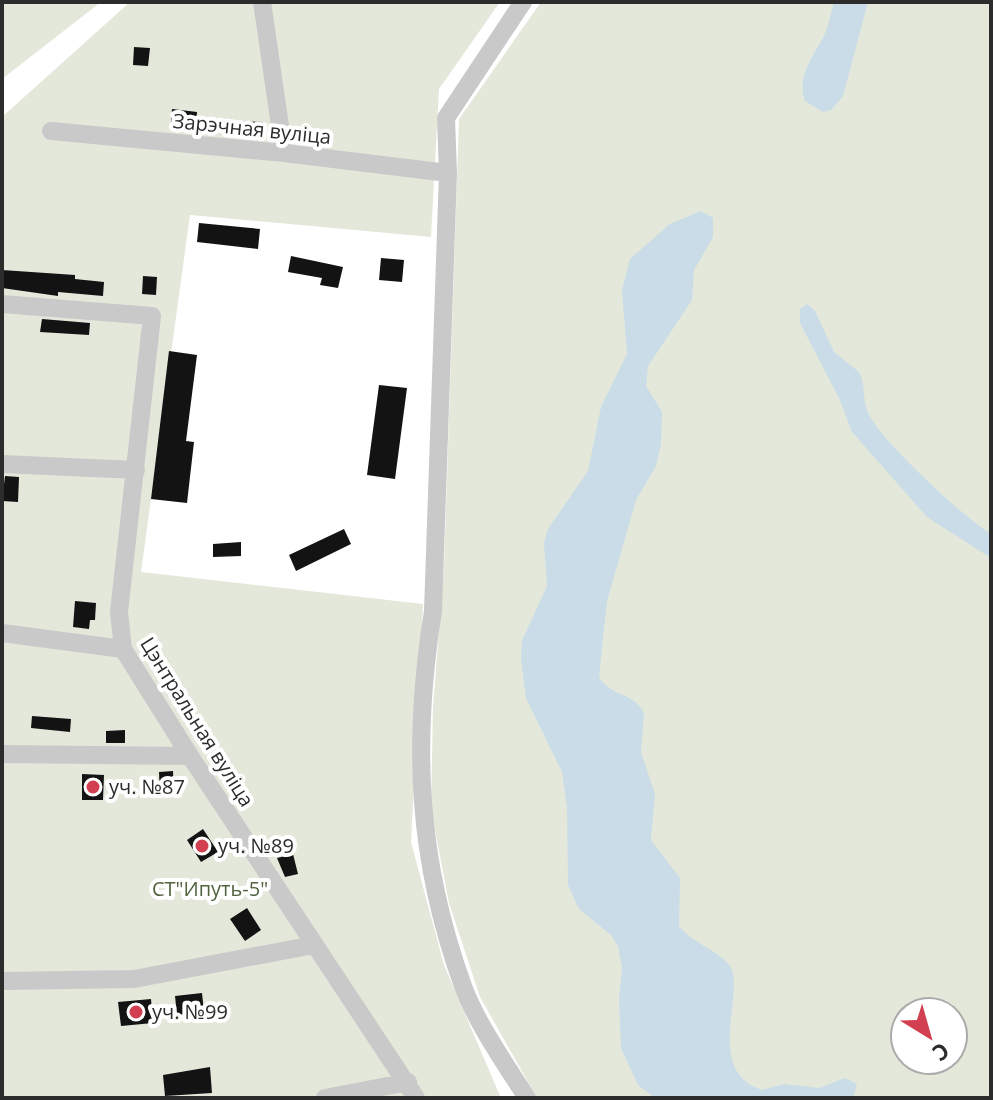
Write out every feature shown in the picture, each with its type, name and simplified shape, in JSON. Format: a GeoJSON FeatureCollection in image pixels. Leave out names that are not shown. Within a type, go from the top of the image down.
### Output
{"type":"FeatureCollection","features":[{"type":"Feature","properties":{"kind":"street"},"geometry":{"type":"LineString","coordinates":[[262,2],[284,153]]}},
{"type":"Feature","properties":{"kind":"street"},"geometry":{"type":"LineString","coordinates":[[523,2],[446,118],[448,173],[433,611],[422,677],[419,782],[438,899],[464,988],[527,1098]]}},
{"type":"Feature","properties":{"kind":"street","name":"Зарэчная вуліца"},"geometry":{"type":"LineString","coordinates":[[51,131],[284,153],[448,173]]}},
{"type":"Feature","properties":{"kind":"street","name":"Цэнтральная вуліца"},"geometry":{"type":"LineString","coordinates":[[2,304],[152,316],[119,612],[123,649],[190,756],[412,1090]]}},
{"type":"Feature","properties":{"kind":"street"},"geometry":{"type":"LineString","coordinates":[[2,464],[136,470]]}},
{"type":"Feature","properties":{"kind":"street"},"geometry":{"type":"LineString","coordinates":[[2,633],[123,649]]}},
{"type":"Feature","properties":{"kind":"street"},"geometry":{"type":"LineString","coordinates":[[2,754],[190,756]]}},
{"type":"Feature","properties":{"kind":"street"},"geometry":{"type":"LineString","coordinates":[[2,981],[134,979],[314,945]]}},
{"type":"Feature","properties":{"kind":"street"},"geometry":{"type":"LineString","coordinates":[[325,1098],[412,1090]]}},
{"type":"Feature","properties":{"kind":"green space"},"geometry":{"type":"Polygon","coordinates":[[[2,2],[101,2],[2,79],[2,2]]]}},
{"type":"Feature","properties":{"kind":"green space","name":"СТ\"Ипуть-5\""},"geometry":{"type":"Polygon","coordinates":[[[130,2],[500,2],[439,89],[431,237],[190,215],[141,572],[423,604],[411,842],[444,965],[501,1098],[2,1098],[2,117],[130,2]]]}},
{"type":"Feature","properties":{"kind":"green space"},"geometry":{"type":"Polygon","coordinates":[[[541,2],[991,2],[991,1098],[537,1098],[480,997],[449,903],[431,809],[433,707],[444,566],[459,119],[541,2]]]}},
{"type":"Feature","properties":{"kind":"water"},"geometry":{"type":"Polygon","coordinates":[[[834,2],[868,2],[843,96],[831,110],[823,112],[805,101],[803,83],[804,74],[825,34],[834,2]]]}},
{"type":"Feature","properties":{"kind":"water"},"geometry":{"type":"Polygon","coordinates":[[[701,211],[713,218],[713,237],[694,270],[692,300],[648,366],[646,386],[662,412],[661,444],[656,466],[636,500],[607,601],[599,676],[609,688],[634,701],[644,713],[641,752],[655,794],[651,840],[680,878],[679,926],[723,958],[732,970],[734,983],[730,1034],[735,1068],[745,1081],[762,1090],[784,1084],[819,1088],[845,1078],[857,1084],[853,1098],[655,1098],[638,1085],[621,1048],[619,1000],[622,968],[618,946],[611,935],[579,909],[568,885],[567,807],[562,772],[526,698],[522,641],[547,586],[544,543],[548,529],[588,471],[601,407],[627,354],[622,290],[630,259],[670,224],[701,211]]]}},
{"type":"Feature","properties":{"kind":"water"},"geometry":{"type":"Polygon","coordinates":[[[807,304],[815,311],[834,352],[859,372],[866,408],[876,426],[924,478],[991,534],[991,558],[927,517],[852,432],[840,400],[800,323],[800,309],[807,304]]]}},
{"type":"Feature","properties":{"kind":"building"},"geometry":{"type":"Polygon","coordinates":[[[134,47],[150,48],[148,66],[133,65],[134,47]]]}},
{"type":"Feature","properties":{"kind":"building"},"geometry":{"type":"Polygon","coordinates":[[[172,109],[197,112],[196,125],[171,122],[172,109]]]}},
{"type":"Feature","properties":{"kind":"building"},"geometry":{"type":"Polygon","coordinates":[[[238,121],[263,122],[262,139],[238,137],[238,121]]]}},
{"type":"Feature","properties":{"kind":"building"},"geometry":{"type":"Polygon","coordinates":[[[199,223],[260,229],[258,249],[197,242],[199,223]]]}},
{"type":"Feature","properties":{"kind":"building"},"geometry":{"type":"Polygon","coordinates":[[[291,256],[343,267],[338,288],[320,285],[322,278],[288,272],[291,256]]]}},
{"type":"Feature","properties":{"kind":"building"},"geometry":{"type":"Polygon","coordinates":[[[381,258],[404,260],[402,282],[379,280],[381,258]]]}},
{"type":"Feature","properties":{"kind":"building"},"geometry":{"type":"Polygon","coordinates":[[[2,270],[75,275],[75,279],[104,282],[103,296],[58,292],[58,296],[2,288],[2,270]]]}},
{"type":"Feature","properties":{"kind":"building"},"geometry":{"type":"Polygon","coordinates":[[[143,276],[157,277],[156,295],[142,294],[143,276]]]}},
{"type":"Feature","properties":{"kind":"building"},"geometry":{"type":"Polygon","coordinates":[[[42,319],[90,323],[89,335],[40,332],[42,319]]]}},
{"type":"Feature","properties":{"kind":"building"},"geometry":{"type":"Polygon","coordinates":[[[169,351],[197,355],[186,441],[194,442],[187,503],[151,499],[169,351]]]}},
{"type":"Feature","properties":{"kind":"building"},"geometry":{"type":"Polygon","coordinates":[[[379,385],[407,388],[395,479],[367,475],[379,385]]]}},
{"type":"Feature","properties":{"kind":"building"},"geometry":{"type":"Polygon","coordinates":[[[5,476],[19,477],[18,502],[2,501],[5,476]]]}},
{"type":"Feature","properties":{"kind":"building"},"geometry":{"type":"Polygon","coordinates":[[[344,529],[351,544],[296,571],[289,555],[344,529]]]}},
{"type":"Feature","properties":{"kind":"building"},"geometry":{"type":"Polygon","coordinates":[[[241,542],[241,556],[213,557],[213,544],[241,542]]]}},
{"type":"Feature","properties":{"kind":"building"},"geometry":{"type":"Polygon","coordinates":[[[75,601],[96,603],[95,620],[90,620],[89,629],[73,627],[75,601]]]}},
{"type":"Feature","properties":{"kind":"building"},"geometry":{"type":"Polygon","coordinates":[[[32,716],[71,719],[70,732],[31,728],[32,716]]]}},
{"type":"Feature","properties":{"kind":"building"},"geometry":{"type":"Polygon","coordinates":[[[125,730],[125,743],[106,743],[106,731],[125,730]]]}},
{"type":"Feature","properties":{"kind":"building","name":"уч. №89"},"geometry":{"type":"Polygon","coordinates":[[[173,771],[174,795],[160,796],[159,772],[173,771]]]}},
{"type":"Feature","properties":{"kind":"building","name":"уч. №87"},"geometry":{"type":"Polygon","coordinates":[[[82,774],[104,775],[103,800],[82,800],[82,774]]]}},
{"type":"Feature","properties":{"kind":"building","name":"уч. №89"},"geometry":{"type":"Polygon","coordinates":[[[203,829],[218,852],[201,862],[187,840],[203,829]]]}},
{"type":"Feature","properties":{"kind":"building"},"geometry":{"type":"Polygon","coordinates":[[[293,854],[298,874],[285,877],[277,858],[293,854]]]}},
{"type":"Feature","properties":{"kind":"building"},"geometry":{"type":"Polygon","coordinates":[[[247,908],[261,930],[245,941],[230,919],[247,908]]]}},
{"type":"Feature","properties":{"kind":"building"},"geometry":{"type":"Polygon","coordinates":[[[202,993],[204,1012],[177,1015],[175,996],[202,993]]]}},
{"type":"Feature","properties":{"kind":"building","name":"уч. №99"},"geometry":{"type":"Polygon","coordinates":[[[151,999],[153,1023],[121,1026],[118,1002],[151,999]]]}},
{"type":"Feature","properties":{"kind":"building"},"geometry":{"type":"Polygon","coordinates":[[[210,1067],[212,1093],[165,1096],[163,1075],[210,1067]]]}},
{"type":"Feature","properties":{"kind":"place","name":"уч. №87"},"geometry":{"type":"Point","coordinates":[93,787]}},
{"type":"Feature","properties":{"kind":"place","name":"уч. №89"},"geometry":{"type":"Point","coordinates":[202,846]}},
{"type":"Feature","properties":{"kind":"place","name":"уч. №99"},"geometry":{"type":"Point","coordinates":[136,1012]}}]}
